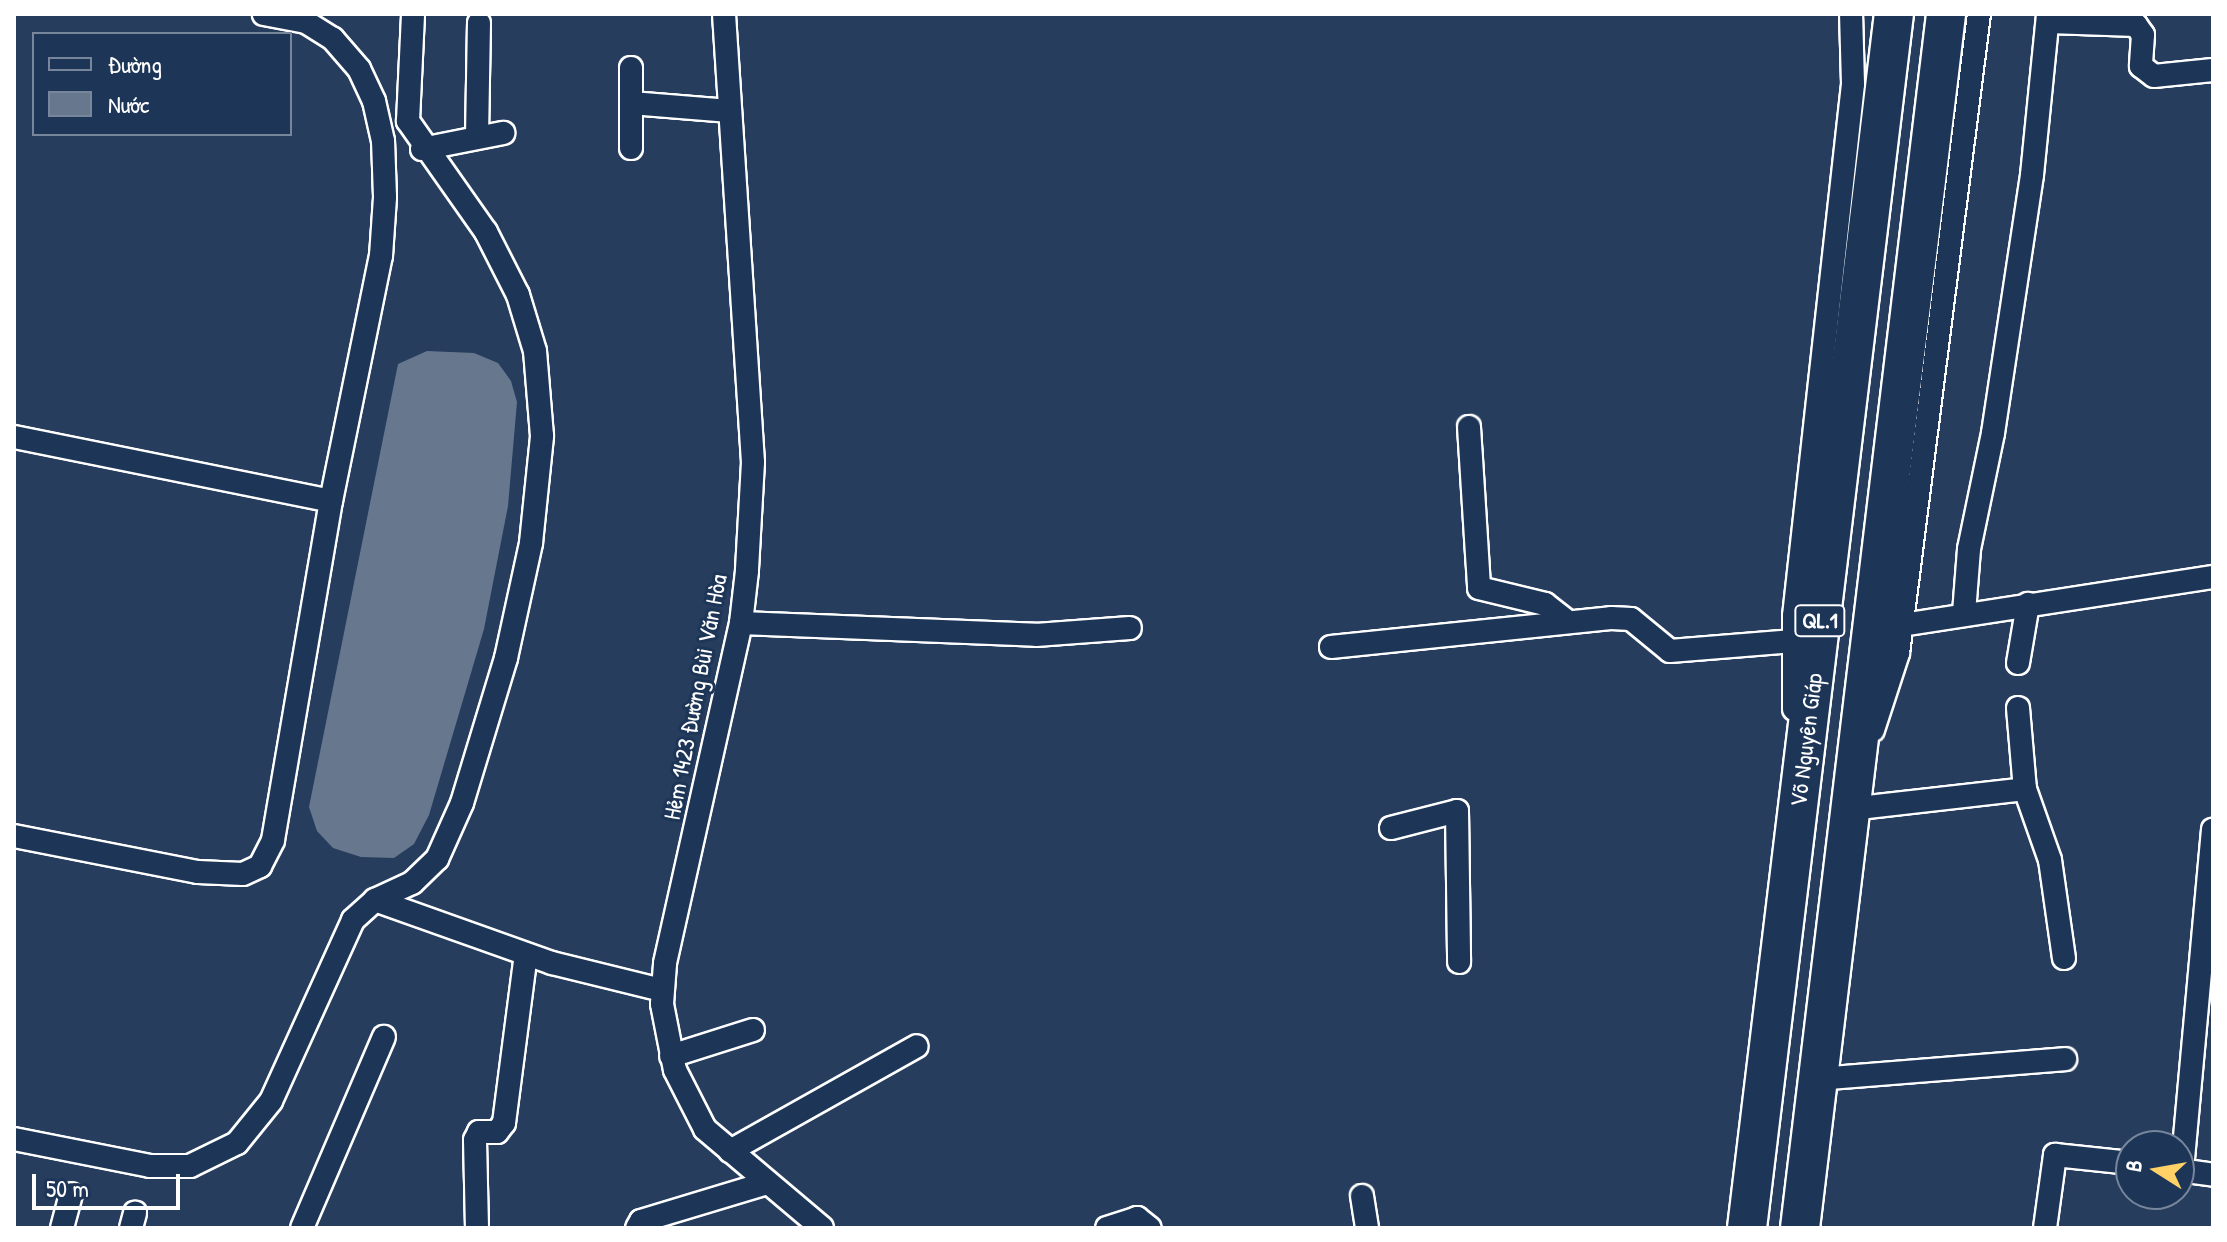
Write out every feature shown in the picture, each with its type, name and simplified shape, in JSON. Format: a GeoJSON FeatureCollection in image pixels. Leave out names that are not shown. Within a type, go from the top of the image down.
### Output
{"type":"FeatureCollection","features":[{"type":"Feature","properties":{"kind":"highway","name":"Võ Nguyên Giáp"},"geometry":{"type":"LineString","coordinates":[[1747,1228],[1894,14]]}},
{"type":"Feature","properties":{"kind":"highway","name":"QL.1"},"geometry":{"type":"LineString","coordinates":[[1800,1228],[1946,14]]}},
{"type":"Feature","properties":{"kind":"street"},"geometry":{"type":"LineString","coordinates":[[14,836],[198,872],[243,874],[260,866],[273,840],[331,501],[381,256],[383,141],[369,90],[333,39],[306,22],[264,14]]}},
{"type":"Feature","properties":{"kind":"street"},"geometry":{"type":"LineString","coordinates":[[14,1139],[150,1166],[190,1166],[237,1143],[271,1101],[353,920],[375,900],[412,883],[437,859],[462,803],[506,658],[528,557],[542,436],[535,351],[518,295],[486,232],[422,149],[408,121],[413,14]]}},
{"type":"Feature","properties":{"kind":"street","name":"Hẻm 1423 Đường Bùi Văn Hòa"},"geometry":{"type":"LineString","coordinates":[[724,14],[753,462],[741,623],[662,990],[671,1056],[690,1107],[730,1151],[822,1228]]}},
{"type":"Feature","properties":{"kind":"street"},"geometry":{"type":"LineString","coordinates":[[1795,827],[1794,641],[1853,84],[1851,14]]}},
{"type":"Feature","properties":{"kind":"street"},"geometry":{"type":"LineString","coordinates":[[1979,14],[1898,653],[1851,802],[2025,789]]}},
{"type":"Feature","properties":{"kind":"street"},"geometry":{"type":"LineString","coordinates":[[1964,613],[1969,549],[1993,433],[2032,175],[2048,18],[2136,25],[2143,35],[2141,66],[2154,76],[2213,70]]}},
{"type":"Feature","properties":{"kind":"street"},"geometry":{"type":"LineString","coordinates":[[477,137],[479,23]]}},
{"type":"Feature","properties":{"kind":"street"},"geometry":{"type":"LineString","coordinates":[[631,68],[631,148]]}},
{"type":"Feature","properties":{"kind":"street"},"geometry":{"type":"LineString","coordinates":[[631,103],[730,111]]}},
{"type":"Feature","properties":{"kind":"street"},"geometry":{"type":"LineString","coordinates":[[422,149],[503,133]]}},
{"type":"Feature","properties":{"kind":"street"},"geometry":{"type":"LineString","coordinates":[[1469,427],[1479,588],[1545,604],[1567,621]]}},
{"type":"Feature","properties":{"kind":"street"},"geometry":{"type":"LineString","coordinates":[[14,437],[331,501]]}},
{"type":"Feature","properties":{"kind":"street"},"geometry":{"type":"LineString","coordinates":[[1902,625],[1964,613],[2213,577]]}},
{"type":"Feature","properties":{"kind":"street"},"geometry":{"type":"LineString","coordinates":[[2018,663],[2028,604]]}},
{"type":"Feature","properties":{"kind":"street"},"geometry":{"type":"LineString","coordinates":[[1331,647],[1567,621],[1631,619],[1670,651],[1794,641]]}},
{"type":"Feature","properties":{"kind":"street"},"geometry":{"type":"LineString","coordinates":[[741,623],[1036,635],[1130,628]]}},
{"type":"Feature","properties":{"kind":"street"},"geometry":{"type":"LineString","coordinates":[[2018,708],[2025,789],[2050,860],[2064,958]]}},
{"type":"Feature","properties":{"kind":"street"},"geometry":{"type":"LineString","coordinates":[[1391,828],[1457,811],[1459,962]]}},
{"type":"Feature","properties":{"kind":"street"},"geometry":{"type":"LineString","coordinates":[[2185,1130],[2213,829]]}},
{"type":"Feature","properties":{"kind":"street"},"geometry":{"type":"LineString","coordinates":[[375,900],[526,954],[662,990]]}},
{"type":"Feature","properties":{"kind":"street"},"geometry":{"type":"LineString","coordinates":[[477,1228],[475,1140],[479,1132],[497,1132],[504,1123],[526,954]]}},
{"type":"Feature","properties":{"kind":"street"},"geometry":{"type":"LineString","coordinates":[[671,1056],[753,1030]]}},
{"type":"Feature","properties":{"kind":"street"},"geometry":{"type":"LineString","coordinates":[[302,1228],[384,1037]]}},
{"type":"Feature","properties":{"kind":"street"},"geometry":{"type":"LineString","coordinates":[[730,1151],[917,1046]]}},
{"type":"Feature","properties":{"kind":"street"},"geometry":{"type":"LineString","coordinates":[[1818,1079],[2065,1059]]}},
{"type":"Feature","properties":{"kind":"street"},"geometry":{"type":"LineString","coordinates":[[2045,1228],[2055,1155],[2115,1161]]}},
{"type":"Feature","properties":{"kind":"street"},"geometry":{"type":"LineString","coordinates":[[637,1228],[641,1221],[767,1183]]}},
{"type":"Feature","properties":{"kind":"street"},"geometry":{"type":"LineString","coordinates":[[62,1228],[71,1194]]}},
{"type":"Feature","properties":{"kind":"street"},"geometry":{"type":"LineString","coordinates":[[1362,1196],[1367,1228]]}},
{"type":"Feature","properties":{"kind":"street"},"geometry":{"type":"LineString","coordinates":[[1107,1228],[1137,1218],[1150,1228]]}},
{"type":"Feature","properties":{"kind":"water"},"geometry":{"type":"Polygon","coordinates":[[[427,351],[474,353],[498,363],[511,381],[517,402],[508,506],[484,629],[429,815],[414,844],[394,858],[361,857],[333,848],[317,831],[309,807],[398,364],[427,351]]]}}]}
